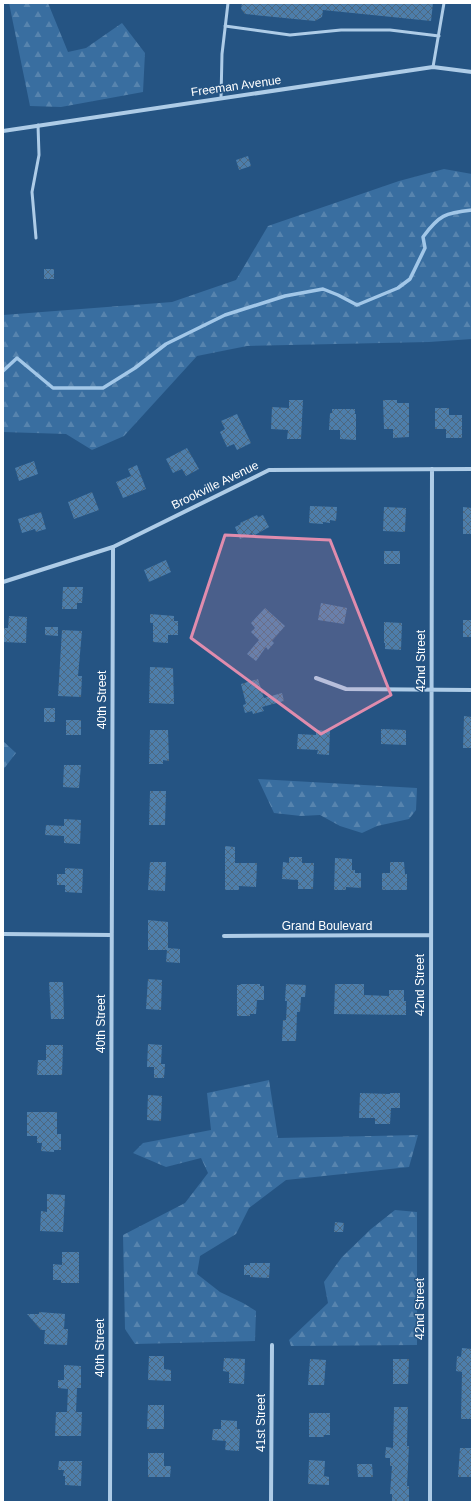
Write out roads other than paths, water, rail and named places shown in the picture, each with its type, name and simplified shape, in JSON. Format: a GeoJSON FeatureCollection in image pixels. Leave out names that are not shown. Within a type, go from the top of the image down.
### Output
{"type":"FeatureCollection","features":[{"type":"Feature","properties":{"kind":"street","name":"Freeman Avenue"},"geometry":{"type":"LineString","coordinates":[[3,131],[433,67],[472,72]]}},
{"type":"Feature","properties":{"kind":"street","name":"42nd Street"},"geometry":{"type":"LineString","coordinates":[[430,1502],[432,469]]}},
{"type":"Feature","properties":{"kind":"street","name":"Brookville Avenue"},"geometry":{"type":"LineString","coordinates":[[3,582],[113,547],[269,470],[472,469]]}},
{"type":"Feature","properties":{"kind":"street","name":"40th Street"},"geometry":{"type":"LineString","coordinates":[[110,1502],[113,547]]}},
{"type":"Feature","properties":{"kind":"street"},"geometry":{"type":"LineString","coordinates":[[316,678],[346,689],[472,690]]}},
{"type":"Feature","properties":{"kind":"street"},"geometry":{"type":"LineString","coordinates":[[3,934],[111,935]]}},
{"type":"Feature","properties":{"kind":"street","name":"Grand Boulevard"},"geometry":{"type":"LineString","coordinates":[[224,936],[430,936]]}},
{"type":"Feature","properties":{"kind":"street","name":"41st Street"},"geometry":{"type":"LineString","coordinates":[[271,1502],[272,1344]]}},
{"type":"Feature","properties":{"kind":"lane"},"geometry":{"type":"LineString","coordinates":[[221,98],[222,54],[228,3]]}},
{"type":"Feature","properties":{"kind":"lane"},"geometry":{"type":"LineString","coordinates":[[433,67],[444,3]]}},
{"type":"Feature","properties":{"kind":"lane"},"geometry":{"type":"LineString","coordinates":[[225,26],[290,35],[341,30],[390,30],[439,36]]}},
{"type":"Feature","properties":{"kind":"lane"},"geometry":{"type":"LineString","coordinates":[[36,238],[32,192],[39,155],[38,125]]}},
{"type":"Feature","properties":{"kind":"waterway"},"geometry":{"type":"LineString","coordinates":[[3,371],[17,358],[53,388],[103,388],[135,368],[166,344],[225,315],[285,296],[323,289],[357,305],[398,288],[410,279],[425,248],[423,237],[438,220],[443,216],[455,212],[472,210]]}}]}
